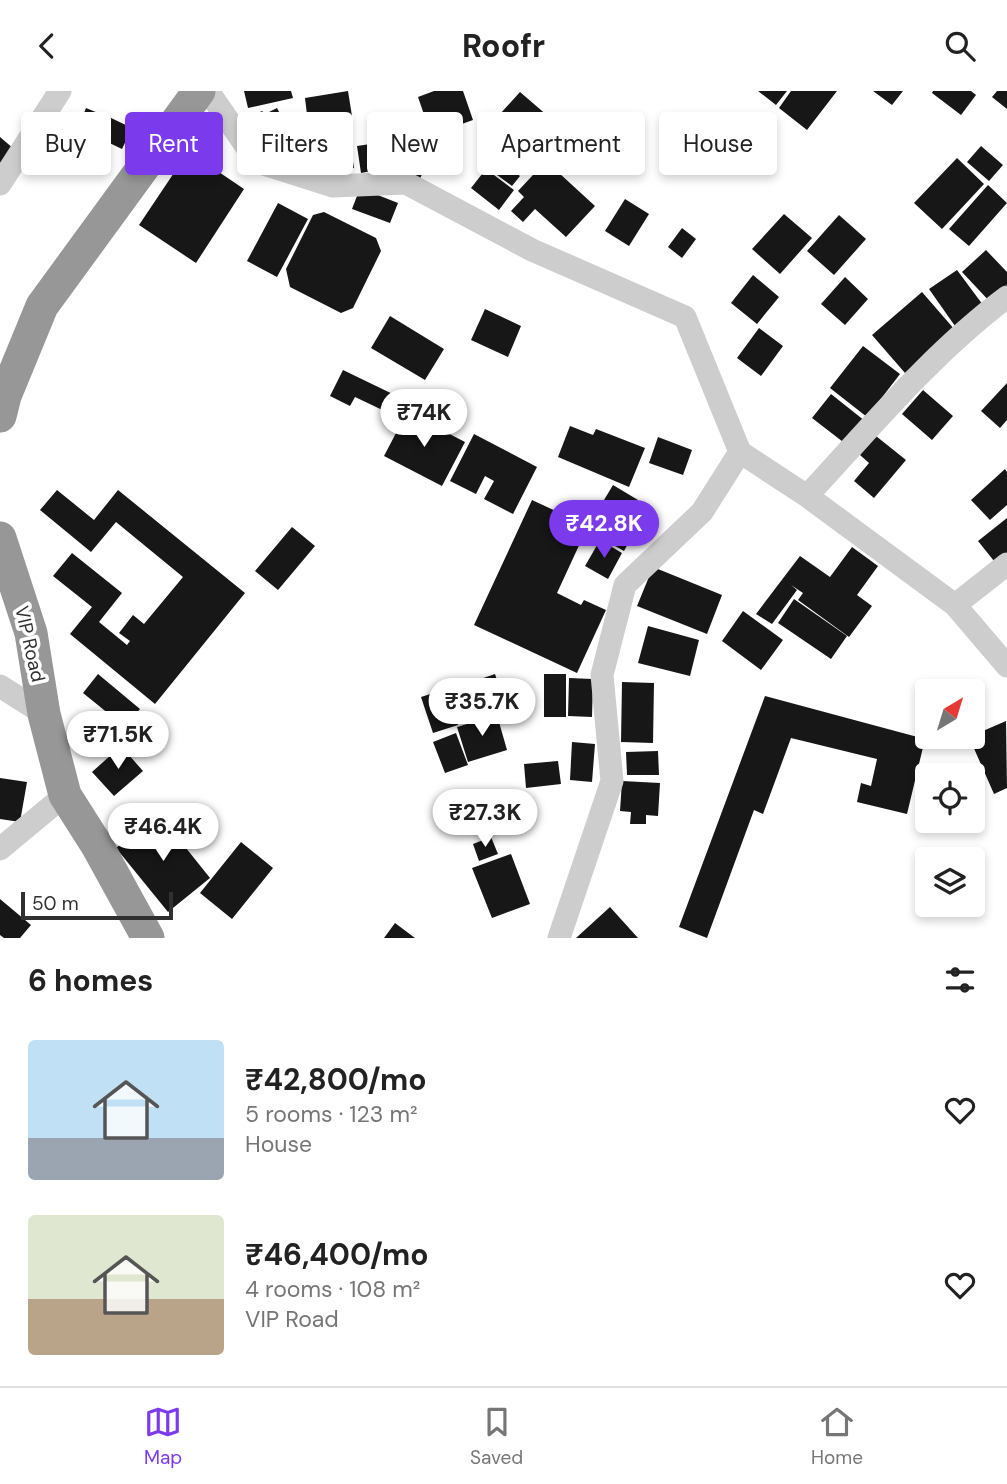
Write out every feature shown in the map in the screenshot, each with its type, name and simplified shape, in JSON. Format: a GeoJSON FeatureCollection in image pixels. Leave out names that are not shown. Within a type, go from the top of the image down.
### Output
{"type":"FeatureCollection","features":[{"type":"Feature","properties":{"kind":"highway"},"geometry":{"type":"LineString","coordinates":[[0,415],[5,396],[42,306],[199,91]]}},
{"type":"Feature","properties":{"kind":"highway","name":"VIP Road"},"geometry":{"type":"LineString","coordinates":[[0,538],[31,632],[44,714],[65,795],[98,847],[148,938]]}},
{"type":"Feature","properties":{"kind":"street"},"geometry":{"type":"LineString","coordinates":[[0,184],[60,91]]}},
{"type":"Feature","properties":{"kind":"street"},"geometry":{"type":"LineString","coordinates":[[208,91],[257,162],[332,186],[406,184],[532,250],[685,317],[740,452],[807,496],[955,605],[1007,666]]}},
{"type":"Feature","properties":{"kind":"street"},"geometry":{"type":"LineString","coordinates":[[807,496],[904,392],[983,315],[1007,297]]}},
{"type":"Feature","properties":{"kind":"street"},"geometry":{"type":"LineString","coordinates":[[559,938],[612,782],[602,675],[625,585],[702,512],[740,452]]}},
{"type":"Feature","properties":{"kind":"street"},"geometry":{"type":"LineString","coordinates":[[955,605],[1007,564]]}},
{"type":"Feature","properties":{"kind":"street"},"geometry":{"type":"LineString","coordinates":[[0,686],[44,714]]}},
{"type":"Feature","properties":{"kind":"street"},"geometry":{"type":"LineString","coordinates":[[0,849],[65,795]]}},
{"type":"Feature","properties":{"kind":"building"},"geometry":{"type":"Polygon","coordinates":[[[244,91],[291,91],[293,98],[248,108],[244,91]]]}},
{"type":"Feature","properties":{"kind":"building"},"geometry":{"type":"Polygon","coordinates":[[[348,91],[351,112],[307,112],[305,98],[348,91]]]}},
{"type":"Feature","properties":{"kind":"building"},"geometry":{"type":"Polygon","coordinates":[[[434,91],[463,91],[473,120],[463,124],[463,112],[423,112],[418,97],[434,91]]]}},
{"type":"Feature","properties":{"kind":"building"},"geometry":{"type":"Polygon","coordinates":[[[758,91],[787,91],[776,105],[758,91]]]}},
{"type":"Feature","properties":{"kind":"building"},"geometry":{"type":"Polygon","coordinates":[[[791,91],[837,91],[807,130],[779,108],[791,91]]]}},
{"type":"Feature","properties":{"kind":"building"},"geometry":{"type":"Polygon","coordinates":[[[873,91],[903,91],[892,105],[873,91]]]}},
{"type":"Feature","properties":{"kind":"building"},"geometry":{"type":"Polygon","coordinates":[[[971,91],[976,95],[961,115],[932,93],[971,91]]]}},
{"type":"Feature","properties":{"kind":"building"},"geometry":{"type":"Polygon","coordinates":[[[997,91],[1007,91],[1007,109],[992,97],[997,91]]]}},
{"type":"Feature","properties":{"kind":"building"},"geometry":{"type":"Polygon","coordinates":[[[520,92],[543,112],[502,112],[520,92]]]}},
{"type":"Feature","properties":{"kind":"building"},"geometry":{"type":"Polygon","coordinates":[[[111,118],[125,125],[125,143],[122,149],[111,144],[111,118]]]}},
{"type":"Feature","properties":{"kind":"building"},"geometry":{"type":"Polygon","coordinates":[[[0,137],[14,149],[0,164],[0,137]]]}},
{"type":"Feature","properties":{"kind":"building"},"geometry":{"type":"Polygon","coordinates":[[[367,145],[367,172],[361,173],[357,146],[367,145]]]}},
{"type":"Feature","properties":{"kind":"building"},"geometry":{"type":"Polygon","coordinates":[[[981,146],[1003,165],[989,181],[967,162],[981,146]]]}},
{"type":"Feature","properties":{"kind":"building"},"geometry":{"type":"Polygon","coordinates":[[[957,158],[984,184],[942,229],[914,203],[957,158]]]}},
{"type":"Feature","properties":{"kind":"building"},"geometry":{"type":"Polygon","coordinates":[[[173,175],[223,175],[244,189],[196,263],[139,225],[173,175]]]}},
{"type":"Feature","properties":{"kind":"building"},"geometry":{"type":"Polygon","coordinates":[[[398,175],[422,175],[419,181],[398,175]]]}},
{"type":"Feature","properties":{"kind":"building"},"geometry":{"type":"Polygon","coordinates":[[[481,175],[494,175],[514,190],[499,210],[471,188],[481,175]]]}},
{"type":"Feature","properties":{"kind":"building"},"geometry":{"type":"Polygon","coordinates":[[[497,175],[519,175],[512,186],[497,175]]]}},
{"type":"Feature","properties":{"kind":"building"},"geometry":{"type":"Polygon","coordinates":[[[533,175],[561,175],[595,206],[566,237],[535,209],[523,222],[511,211],[524,197],[518,191],[533,175]]]}},
{"type":"Feature","properties":{"kind":"building"},"geometry":{"type":"Polygon","coordinates":[[[988,185],[1007,203],[969,246],[949,229],[988,185]]]}},
{"type":"Feature","properties":{"kind":"building"},"geometry":{"type":"Polygon","coordinates":[[[360,188],[398,203],[390,223],[352,209],[360,188]]]}},
{"type":"Feature","properties":{"kind":"building"},"geometry":{"type":"Polygon","coordinates":[[[625,199],[649,214],[629,246],[605,231],[625,199]]]}},
{"type":"Feature","properties":{"kind":"building"},"geometry":{"type":"Polygon","coordinates":[[[278,203],[308,219],[277,277],[247,261],[278,203]]]}},
{"type":"Feature","properties":{"kind":"building"},"geometry":{"type":"Polygon","coordinates":[[[324,212],[376,238],[381,251],[353,308],[341,313],[290,287],[286,269],[313,215],[324,212]]]}},
{"type":"Feature","properties":{"kind":"building"},"geometry":{"type":"Polygon","coordinates":[[[784,214],[812,238],[780,274],[752,249],[784,214]]]}},
{"type":"Feature","properties":{"kind":"building"},"geometry":{"type":"Polygon","coordinates":[[[839,215],[866,239],[834,275],[807,251],[839,215]]]}},
{"type":"Feature","properties":{"kind":"building"},"geometry":{"type":"Polygon","coordinates":[[[682,228],[696,239],[682,258],[668,247],[682,228]]]}},
{"type":"Feature","properties":{"kind":"building"},"geometry":{"type":"Polygon","coordinates":[[[986,250],[1007,272],[1007,290],[992,304],[962,272],[986,250]]]}},
{"type":"Feature","properties":{"kind":"building"},"geometry":{"type":"Polygon","coordinates":[[[957,270],[983,305],[955,326],[929,289],[957,270]]]}},
{"type":"Feature","properties":{"kind":"building"},"geometry":{"type":"Polygon","coordinates":[[[753,275],[779,297],[757,324],[731,303],[753,275]]]}},
{"type":"Feature","properties":{"kind":"building"},"geometry":{"type":"Polygon","coordinates":[[[845,277],[868,299],[845,325],[821,304],[845,277]]]}},
{"type":"Feature","properties":{"kind":"building"},"geometry":{"type":"Polygon","coordinates":[[[922,292],[955,330],[905,373],[872,335],[922,292]]]}},
{"type":"Feature","properties":{"kind":"building"},"geometry":{"type":"Polygon","coordinates":[[[485,309],[521,326],[508,357],[471,340],[485,309]]]}},
{"type":"Feature","properties":{"kind":"building"},"geometry":{"type":"Polygon","coordinates":[[[390,316],[444,349],[425,380],[371,348],[390,316]]]}},
{"type":"Feature","properties":{"kind":"building"},"geometry":{"type":"Polygon","coordinates":[[[759,328],[783,346],[761,376],[737,358],[759,328]]]}},
{"type":"Feature","properties":{"kind":"building"},"geometry":{"type":"Polygon","coordinates":[[[863,346],[900,374],[867,417],[830,388],[863,346]]]}},
{"type":"Feature","properties":{"kind":"building"},"geometry":{"type":"Polygon","coordinates":[[[343,370],[403,399],[395,416],[355,397],[350,406],[330,396],[343,370]]]}},
{"type":"Feature","properties":{"kind":"building"},"geometry":{"type":"Polygon","coordinates":[[[1007,383],[1007,420],[1000,428],[981,411],[1007,383]]]}},
{"type":"Feature","properties":{"kind":"building"},"geometry":{"type":"Polygon","coordinates":[[[923,390],[953,416],[932,440],[902,414],[923,390]]]}},
{"type":"Feature","properties":{"kind":"building"},"geometry":{"type":"Polygon","coordinates":[[[831,394],[865,421],[847,445],[812,418],[831,394]]]}},
{"type":"Feature","properties":{"kind":"building"},"geometry":{"type":"Polygon","coordinates":[[[407,412],[465,442],[442,486],[384,456],[407,412]]]}},
{"type":"Feature","properties":{"kind":"building"},"geometry":{"type":"Polygon","coordinates":[[[570,426],[593,435],[596,429],[645,448],[629,487],[558,457],[570,426]]]}},
{"type":"Feature","properties":{"kind":"building"},"geometry":{"type":"Polygon","coordinates":[[[474,434],[537,467],[513,514],[484,499],[494,481],[485,476],[476,494],[450,481],[474,434]]]}},
{"type":"Feature","properties":{"kind":"building"},"geometry":{"type":"Polygon","coordinates":[[[876,436],[906,460],[874,498],[854,481],[869,463],[860,455],[876,436]]]}},
{"type":"Feature","properties":{"kind":"building"},"geometry":{"type":"Polygon","coordinates":[[[658,437],[692,450],[683,475],[649,463],[658,437]]]}},
{"type":"Feature","properties":{"kind":"building"},"geometry":{"type":"Polygon","coordinates":[[[1005,469],[1007,505],[990,520],[971,500],[1005,469]]]}},
{"type":"Feature","properties":{"kind":"building"},"geometry":{"type":"Polygon","coordinates":[[[613,485],[638,500],[626,519],[601,505],[613,485]]]}},
{"type":"Feature","properties":{"kind":"building"},"geometry":{"type":"Polygon","coordinates":[[[57,490],[94,520],[118,490],[245,593],[155,704],[70,634],[92,607],[53,576],[72,553],[122,593],[99,622],[127,645],[130,641],[119,633],[133,615],[144,624],[183,577],[116,522],[91,552],[40,510],[57,490]]]}},
{"type":"Feature","properties":{"kind":"building"},"geometry":{"type":"Polygon","coordinates":[[[532,500],[588,526],[557,593],[581,605],[584,600],[606,610],[577,673],[474,625],[532,500]]]}},
{"type":"Feature","properties":{"kind":"building"},"geometry":{"type":"Polygon","coordinates":[[[604,510],[636,529],[624,551],[592,533],[604,510]]]}},
{"type":"Feature","properties":{"kind":"building"},"geometry":{"type":"Polygon","coordinates":[[[1007,518],[1007,559],[998,566],[978,541],[1007,518]]]}},
{"type":"Feature","properties":{"kind":"building"},"geometry":{"type":"Polygon","coordinates":[[[292,527],[315,546],[278,590],[255,571],[292,527]]]}},
{"type":"Feature","properties":{"kind":"building"},"geometry":{"type":"Polygon","coordinates":[[[600,540],[622,553],[608,579],[585,566],[600,540]]]}},
{"type":"Feature","properties":{"kind":"building"},"geometry":{"type":"Polygon","coordinates":[[[852,547],[878,566],[857,595],[872,606],[849,637],[798,600],[803,593],[791,585],[797,590],[772,624],[756,614],[800,556],[830,577],[852,547]]]}},
{"type":"Feature","properties":{"kind":"building"},"geometry":{"type":"Polygon","coordinates":[[[653,567],[722,595],[707,634],[637,606],[653,567]]]}},
{"type":"Feature","properties":{"kind":"building"},"geometry":{"type":"Polygon","coordinates":[[[794,599],[847,636],[831,659],[778,623],[794,599]]]}},
{"type":"Feature","properties":{"kind":"building"},"geometry":{"type":"Polygon","coordinates":[[[743,611],[783,640],[761,670],[722,641],[743,611]]]}},
{"type":"Feature","properties":{"kind":"building"},"geometry":{"type":"Polygon","coordinates":[[[648,626],[699,640],[690,676],[638,663],[648,626]]]}},
{"type":"Feature","properties":{"kind":"building"},"geometry":{"type":"Polygon","coordinates":[[[98,674],[140,709],[125,727],[83,693],[98,674]]]}},
{"type":"Feature","properties":{"kind":"building"},"geometry":{"type":"Polygon","coordinates":[[[495,674],[506,707],[474,717],[463,685],[495,674]]]}},
{"type":"Feature","properties":{"kind":"building"},"geometry":{"type":"Polygon","coordinates":[[[544,674],[566,674],[566,717],[544,717],[544,674]]]}},
{"type":"Feature","properties":{"kind":"building"},"geometry":{"type":"Polygon","coordinates":[[[569,678],[593,679],[592,717],[568,716],[569,678]]]}},
{"type":"Feature","properties":{"kind":"building"},"geometry":{"type":"Polygon","coordinates":[[[622,682],[654,683],[653,743],[621,742],[622,682]]]}},
{"type":"Feature","properties":{"kind":"building"},"geometry":{"type":"Polygon","coordinates":[[[446,689],[458,725],[433,733],[421,697],[446,689]]]}},
{"type":"Feature","properties":{"kind":"building"},"geometry":{"type":"Polygon","coordinates":[[[765,696],[915,736],[915,749],[923,749],[919,763],[915,763],[915,781],[907,814],[857,802],[861,783],[871,786],[877,759],[791,738],[763,814],[754,810],[707,938],[679,927],[765,696]]]}},
{"type":"Feature","properties":{"kind":"building"},"geometry":{"type":"Polygon","coordinates":[[[497,715],[507,750],[468,762],[457,727],[497,715]]]}},
{"type":"Feature","properties":{"kind":"building"},"geometry":{"type":"Polygon","coordinates":[[[1006,721],[1007,788],[994,794],[985,773],[985,763],[980,763],[974,749],[985,749],[985,730],[1006,721]]]}},
{"type":"Feature","properties":{"kind":"building"},"geometry":{"type":"Polygon","coordinates":[[[456,733],[468,765],[445,773],[433,742],[456,733]]]}},
{"type":"Feature","properties":{"kind":"building"},"geometry":{"type":"Polygon","coordinates":[[[572,742],[595,744],[592,782],[570,780],[572,742]]]}},
{"type":"Feature","properties":{"kind":"building"},"geometry":{"type":"Polygon","coordinates":[[[121,746],[143,771],[114,796],[92,772],[121,746]]]}},
{"type":"Feature","properties":{"kind":"building"},"geometry":{"type":"Polygon","coordinates":[[[658,751],[659,775],[627,775],[626,752],[658,751]]]}},
{"type":"Feature","properties":{"kind":"building"},"geometry":{"type":"Polygon","coordinates":[[[558,761],[561,784],[526,788],[524,764],[558,761]]]}},
{"type":"Feature","properties":{"kind":"building"},"geometry":{"type":"Polygon","coordinates":[[[0,778],[27,782],[20,822],[0,819],[0,778]]]}},
{"type":"Feature","properties":{"kind":"building"},"geometry":{"type":"Polygon","coordinates":[[[622,781],[660,783],[658,816],[646,815],[646,824],[630,824],[631,812],[620,811],[622,781]]]}},
{"type":"Feature","properties":{"kind":"building"},"geometry":{"type":"Polygon","coordinates":[[[158,813],[210,878],[168,912],[116,848],[158,813]]]}},
{"type":"Feature","properties":{"kind":"building"},"geometry":{"type":"Polygon","coordinates":[[[491,837],[498,854],[479,861],[473,844],[491,837]]]}},
{"type":"Feature","properties":{"kind":"building"},"geometry":{"type":"Polygon","coordinates":[[[241,842],[273,868],[232,919],[200,893],[241,842]]]}},
{"type":"Feature","properties":{"kind":"building"},"geometry":{"type":"Polygon","coordinates":[[[511,854],[530,904],[492,918],[472,868],[511,854]]]}},
{"type":"Feature","properties":{"kind":"building"},"geometry":{"type":"Polygon","coordinates":[[[0,899],[31,925],[20,938],[4,938],[0,935],[0,899]]]}},
{"type":"Feature","properties":{"kind":"building"},"geometry":{"type":"Polygon","coordinates":[[[610,907],[638,938],[576,938],[610,907]]]}},
{"type":"Feature","properties":{"kind":"building"},"geometry":{"type":"Polygon","coordinates":[[[395,923],[415,938],[384,938],[395,923]]]}}]}
